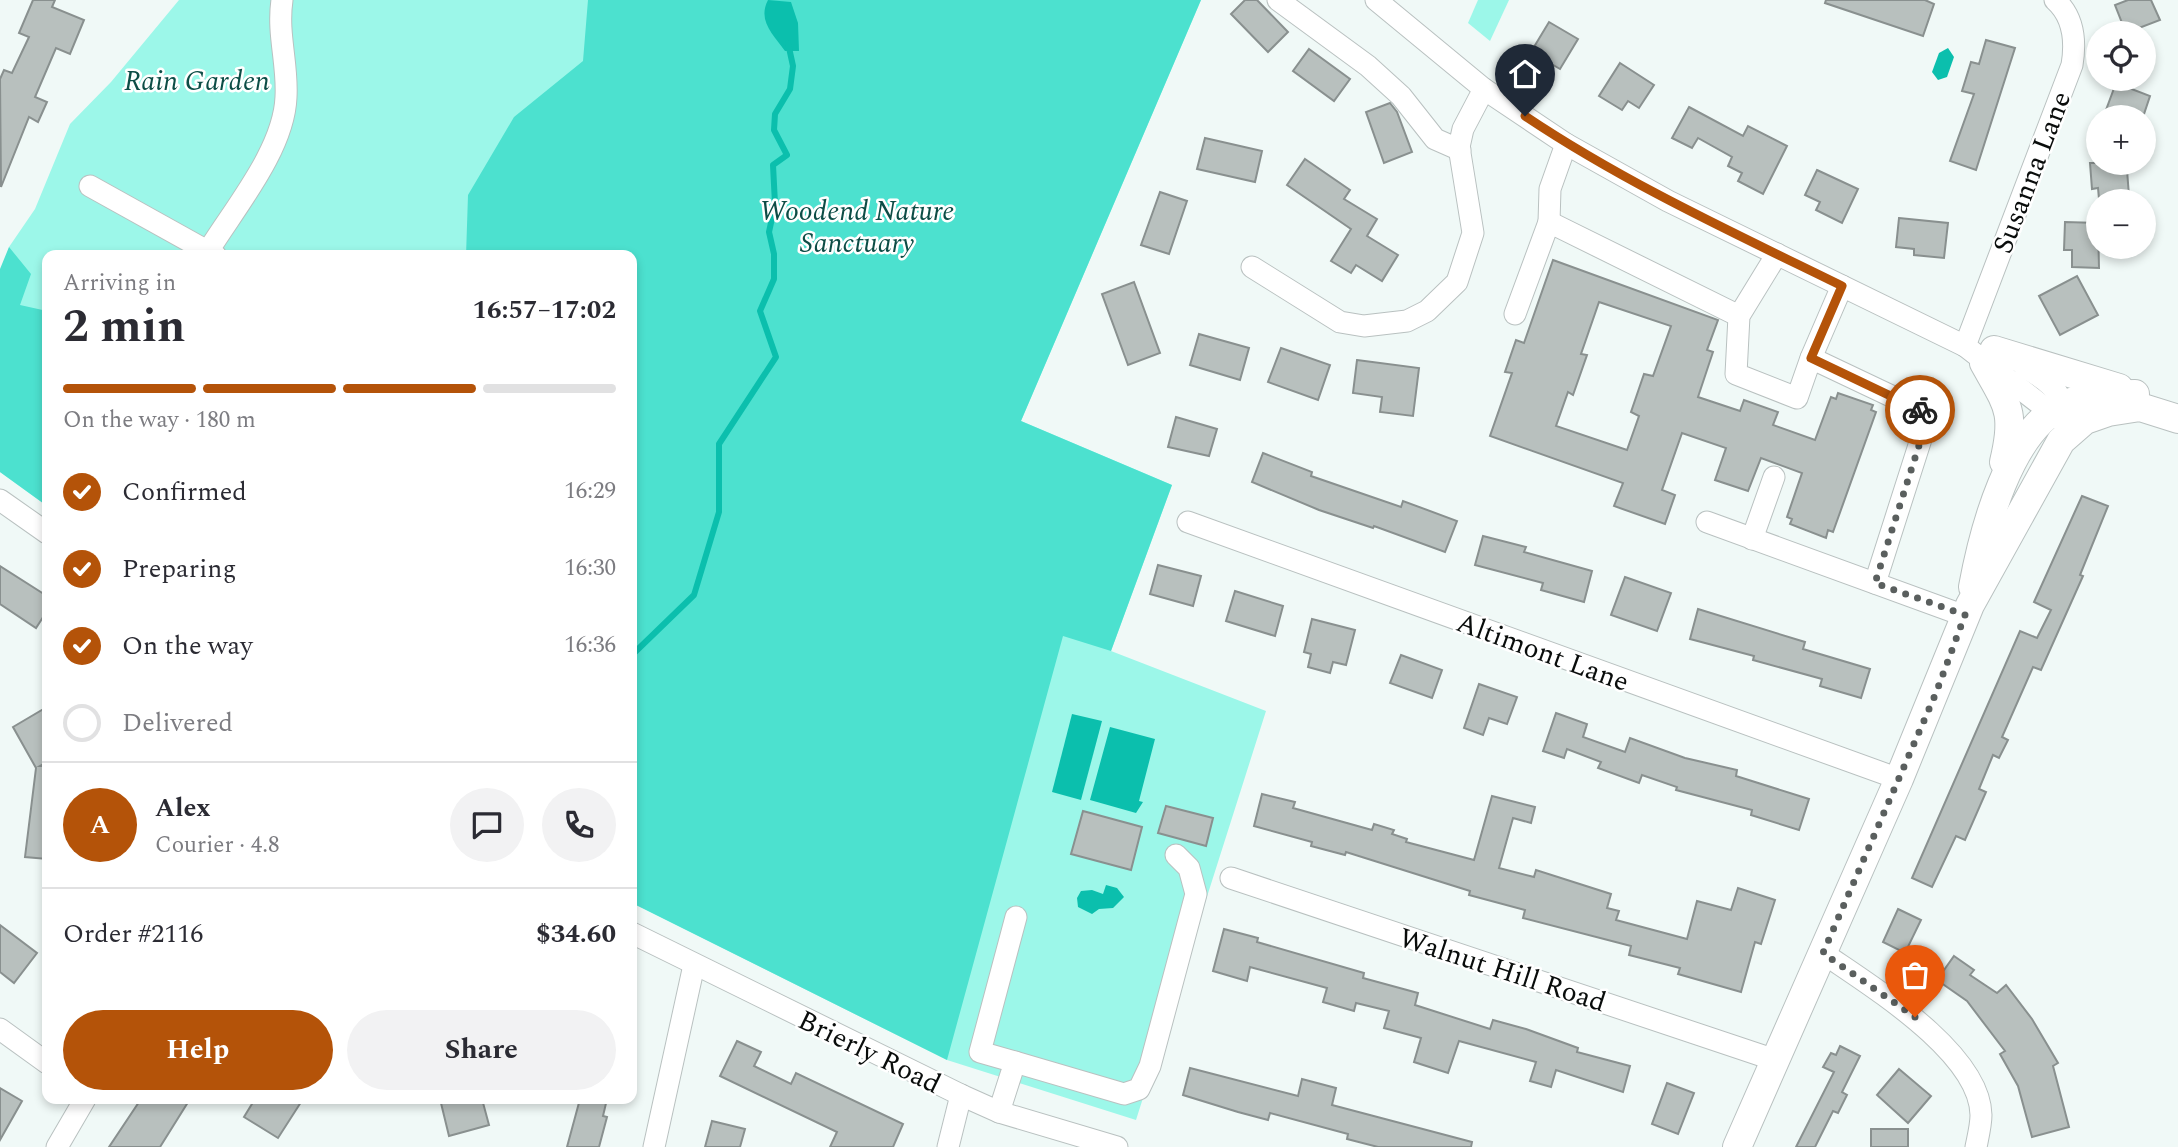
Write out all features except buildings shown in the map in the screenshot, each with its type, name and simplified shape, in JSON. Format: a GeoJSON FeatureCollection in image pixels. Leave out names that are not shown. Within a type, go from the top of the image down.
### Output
{"type":"FeatureCollection","features":[{"type":"Feature","properties":{"kind":"main road"},"geometry":{"type":"LineString","coordinates":[[1981,353],[2178,404]]}},
{"type":"Feature","properties":{"kind":"main road"},"geometry":{"type":"LineString","coordinates":[[1967,610],[2012,426],[2009,409],[1981,353]]}},
{"type":"Feature","properties":{"kind":"main road"},"geometry":{"type":"LineString","coordinates":[[1994,501],[2028,436],[2096,395],[2135,393]]}},
{"type":"Feature","properties":{"kind":"main road"},"geometry":{"type":"LineString","coordinates":[[2062,414],[2085,419],[2140,407],[2178,419]]}},
{"type":"Feature","properties":{"kind":"main road"},"geometry":{"type":"LineString","coordinates":[[1737,1147],[1899,779],[1967,610],[2061,441],[2062,414]]}},
{"type":"Feature","properties":{"kind":"street"},"geometry":{"type":"LineString","coordinates":[[212,250],[267,155],[283,119],[286,97],[278,23],[282,0]]}},
{"type":"Feature","properties":{"kind":"street"},"geometry":{"type":"LineString","coordinates":[[1278,0],[1299,12],[1368,66],[1401,96],[1435,139],[1460,150]]}},
{"type":"Feature","properties":{"kind":"street"},"geometry":{"type":"LineString","coordinates":[[1376,0],[1484,89],[1566,144],[1668,201],[1981,353],[2049,381],[2062,414]]}},
{"type":"Feature","properties":{"kind":"street","name":"Susanna Lane"},"geometry":{"type":"LineString","coordinates":[[1981,353],[2076,45],[2067,11],[2055,0]]}},
{"type":"Feature","properties":{"kind":"street"},"geometry":{"type":"LineString","coordinates":[[1252,267],[1340,322],[1375,325],[1407,321],[1427,312],[1457,282],[1473,233],[1460,150],[1463,129],[1484,89]]}},
{"type":"Feature","properties":{"kind":"street"},"geometry":{"type":"LineString","coordinates":[[1515,314],[1549,222],[1550,188],[1566,144]]}},
{"type":"Feature","properties":{"kind":"street"},"geometry":{"type":"LineString","coordinates":[[90,186],[203,250]]}},
{"type":"Feature","properties":{"kind":"street"},"geometry":{"type":"LineString","coordinates":[[1549,222],[1739,316]]}},
{"type":"Feature","properties":{"kind":"street"},"geometry":{"type":"LineString","coordinates":[[1777,254],[1739,316],[1736,374],[1797,398],[1842,286]]}},
{"type":"Feature","properties":{"kind":"street"},"geometry":{"type":"LineString","coordinates":[[1811,358],[1929,414],[1875,583]]}},
{"type":"Feature","properties":{"kind":"street"},"geometry":{"type":"LineString","coordinates":[[1752,538],[1774,477]]}},
{"type":"Feature","properties":{"kind":"street"},"geometry":{"type":"LineString","coordinates":[[0,499],[42,529]]}},
{"type":"Feature","properties":{"kind":"street","name":"Altimont Lane"},"geometry":{"type":"LineString","coordinates":[[1188,522],[1899,779]]}},
{"type":"Feature","properties":{"kind":"street"},"geometry":{"type":"LineString","coordinates":[[1707,523],[1875,583],[1967,610]]}},
{"type":"Feature","properties":{"kind":"street"},"geometry":{"type":"LineString","coordinates":[[1016,917],[980,1052],[1124,1094],[1139,1089],[1150,1066],[1196,894],[1189,868],[1176,855]]}},
{"type":"Feature","properties":{"kind":"street","name":"Walnut Hill Road"},"geometry":{"type":"LineString","coordinates":[[1231,878],[1775,1060]]}},
{"type":"Feature","properties":{"kind":"street","name":"Brierly Road"},"geometry":{"type":"LineString","coordinates":[[637,936],[999,1112],[1117,1147]]}},
{"type":"Feature","properties":{"kind":"street"},"geometry":{"type":"LineString","coordinates":[[1823,953],[1915,1017],[1955,1058],[1975,1091],[1981,1113],[1976,1147]]}},
{"type":"Feature","properties":{"kind":"street"},"geometry":{"type":"LineString","coordinates":[[654,1147],[694,965]]}},
{"type":"Feature","properties":{"kind":"street"},"geometry":{"type":"LineString","coordinates":[[0,1029],[42,1059]]}},
{"type":"Feature","properties":{"kind":"street"},"geometry":{"type":"LineString","coordinates":[[999,1112],[1015,1062]]}},
{"type":"Feature","properties":{"kind":"street"},"geometry":{"type":"LineString","coordinates":[[948,1147],[961,1095]]}},
{"type":"Feature","properties":{"kind":"street"},"geometry":{"type":"LineString","coordinates":[[57,1147],[82,1104]]}},
{"type":"Feature","properties":{"kind":"green space","name":"Woodend Nature Sanctuary"},"geometry":{"type":"Polygon","coordinates":[[[179,0],[1201,0],[1021,421],[1172,485],[1111,651],[1266,711],[1136,1120],[947,1060],[637,905],[637,250],[42,250],[42,502],[0,472],[0,307],[9,247],[35,209],[70,124],[111,82],[179,0]]]}},
{"type":"Feature","properties":{"kind":"green space","name":"Woodend Nature Sanctuary"},"geometry":{"type":"Polygon","coordinates":[[[588,0],[1201,0],[1021,421],[1172,485],[1111,651],[1063,636],[947,1060],[637,905],[637,250],[466,250],[468,195],[514,117],[583,61],[588,0]]]}},
{"type":"Feature","properties":{"kind":"green space"},"geometry":{"type":"Polygon","coordinates":[[[1478,0],[1509,0],[1490,41],[1468,23],[1478,0]]]}},
{"type":"Feature","properties":{"kind":"green space"},"geometry":{"type":"Polygon","coordinates":[[[9,247],[31,274],[20,305],[42,310],[42,502],[0,472],[0,269],[9,247]]]}},
{"type":"Feature","properties":{"kind":"shaded area"},"geometry":{"type":"Polygon","coordinates":[[[768,0],[791,2],[798,23],[799,51],[785,51],[772,33],[764,15],[768,0]]]}},
{"type":"Feature","properties":{"kind":"shaded area"},"geometry":{"type":"Polygon","coordinates":[[[1948,48],[1954,57],[1947,77],[1938,80],[1932,72],[1939,53],[1948,48]]]}},
{"type":"Feature","properties":{"kind":"shaded area"},"geometry":{"type":"Polygon","coordinates":[[[1072,714],[1102,721],[1081,800],[1052,792],[1072,714]]]}},
{"type":"Feature","properties":{"kind":"shaded area"},"geometry":{"type":"Polygon","coordinates":[[[1110,727],[1155,739],[1139,801],[1143,802],[1136,813],[1090,800],[1110,727]]]}},
{"type":"Feature","properties":{"kind":"shaded area"},"geometry":{"type":"Polygon","coordinates":[[[1106,885],[1117,888],[1124,897],[1113,908],[1099,909],[1092,914],[1078,907],[1077,898],[1081,891],[1092,890],[1103,894],[1106,885]]]}},
{"type":"Feature","properties":{"kind":"waterway"},"geometry":{"type":"LineString","coordinates":[[637,650],[694,595],[719,512],[719,444],[776,357],[760,311],[774,279],[774,254],[769,232],[775,204],[773,165],[787,155],[774,130],[775,114],[790,89],[793,66],[788,43]]}},
{"type":"Feature","properties":{"kind":"way so far"},"geometry":{"type":"LineString","coordinates":[[1915,1017],[1823,953],[1936,693],[1965,615],[1875,583],[1929,414],[1920,410]]}},
{"type":"Feature","properties":{"kind":"route"},"geometry":{"type":"LineString","coordinates":[[1525,116],[1566,144],[1668,201],[1842,286],[1811,358],[1920,410]]}},
{"type":"Feature","properties":{"kind":"park label","name":"Rain Garden"},"geometry":{"type":"Point","coordinates":[197,80]}}]}
